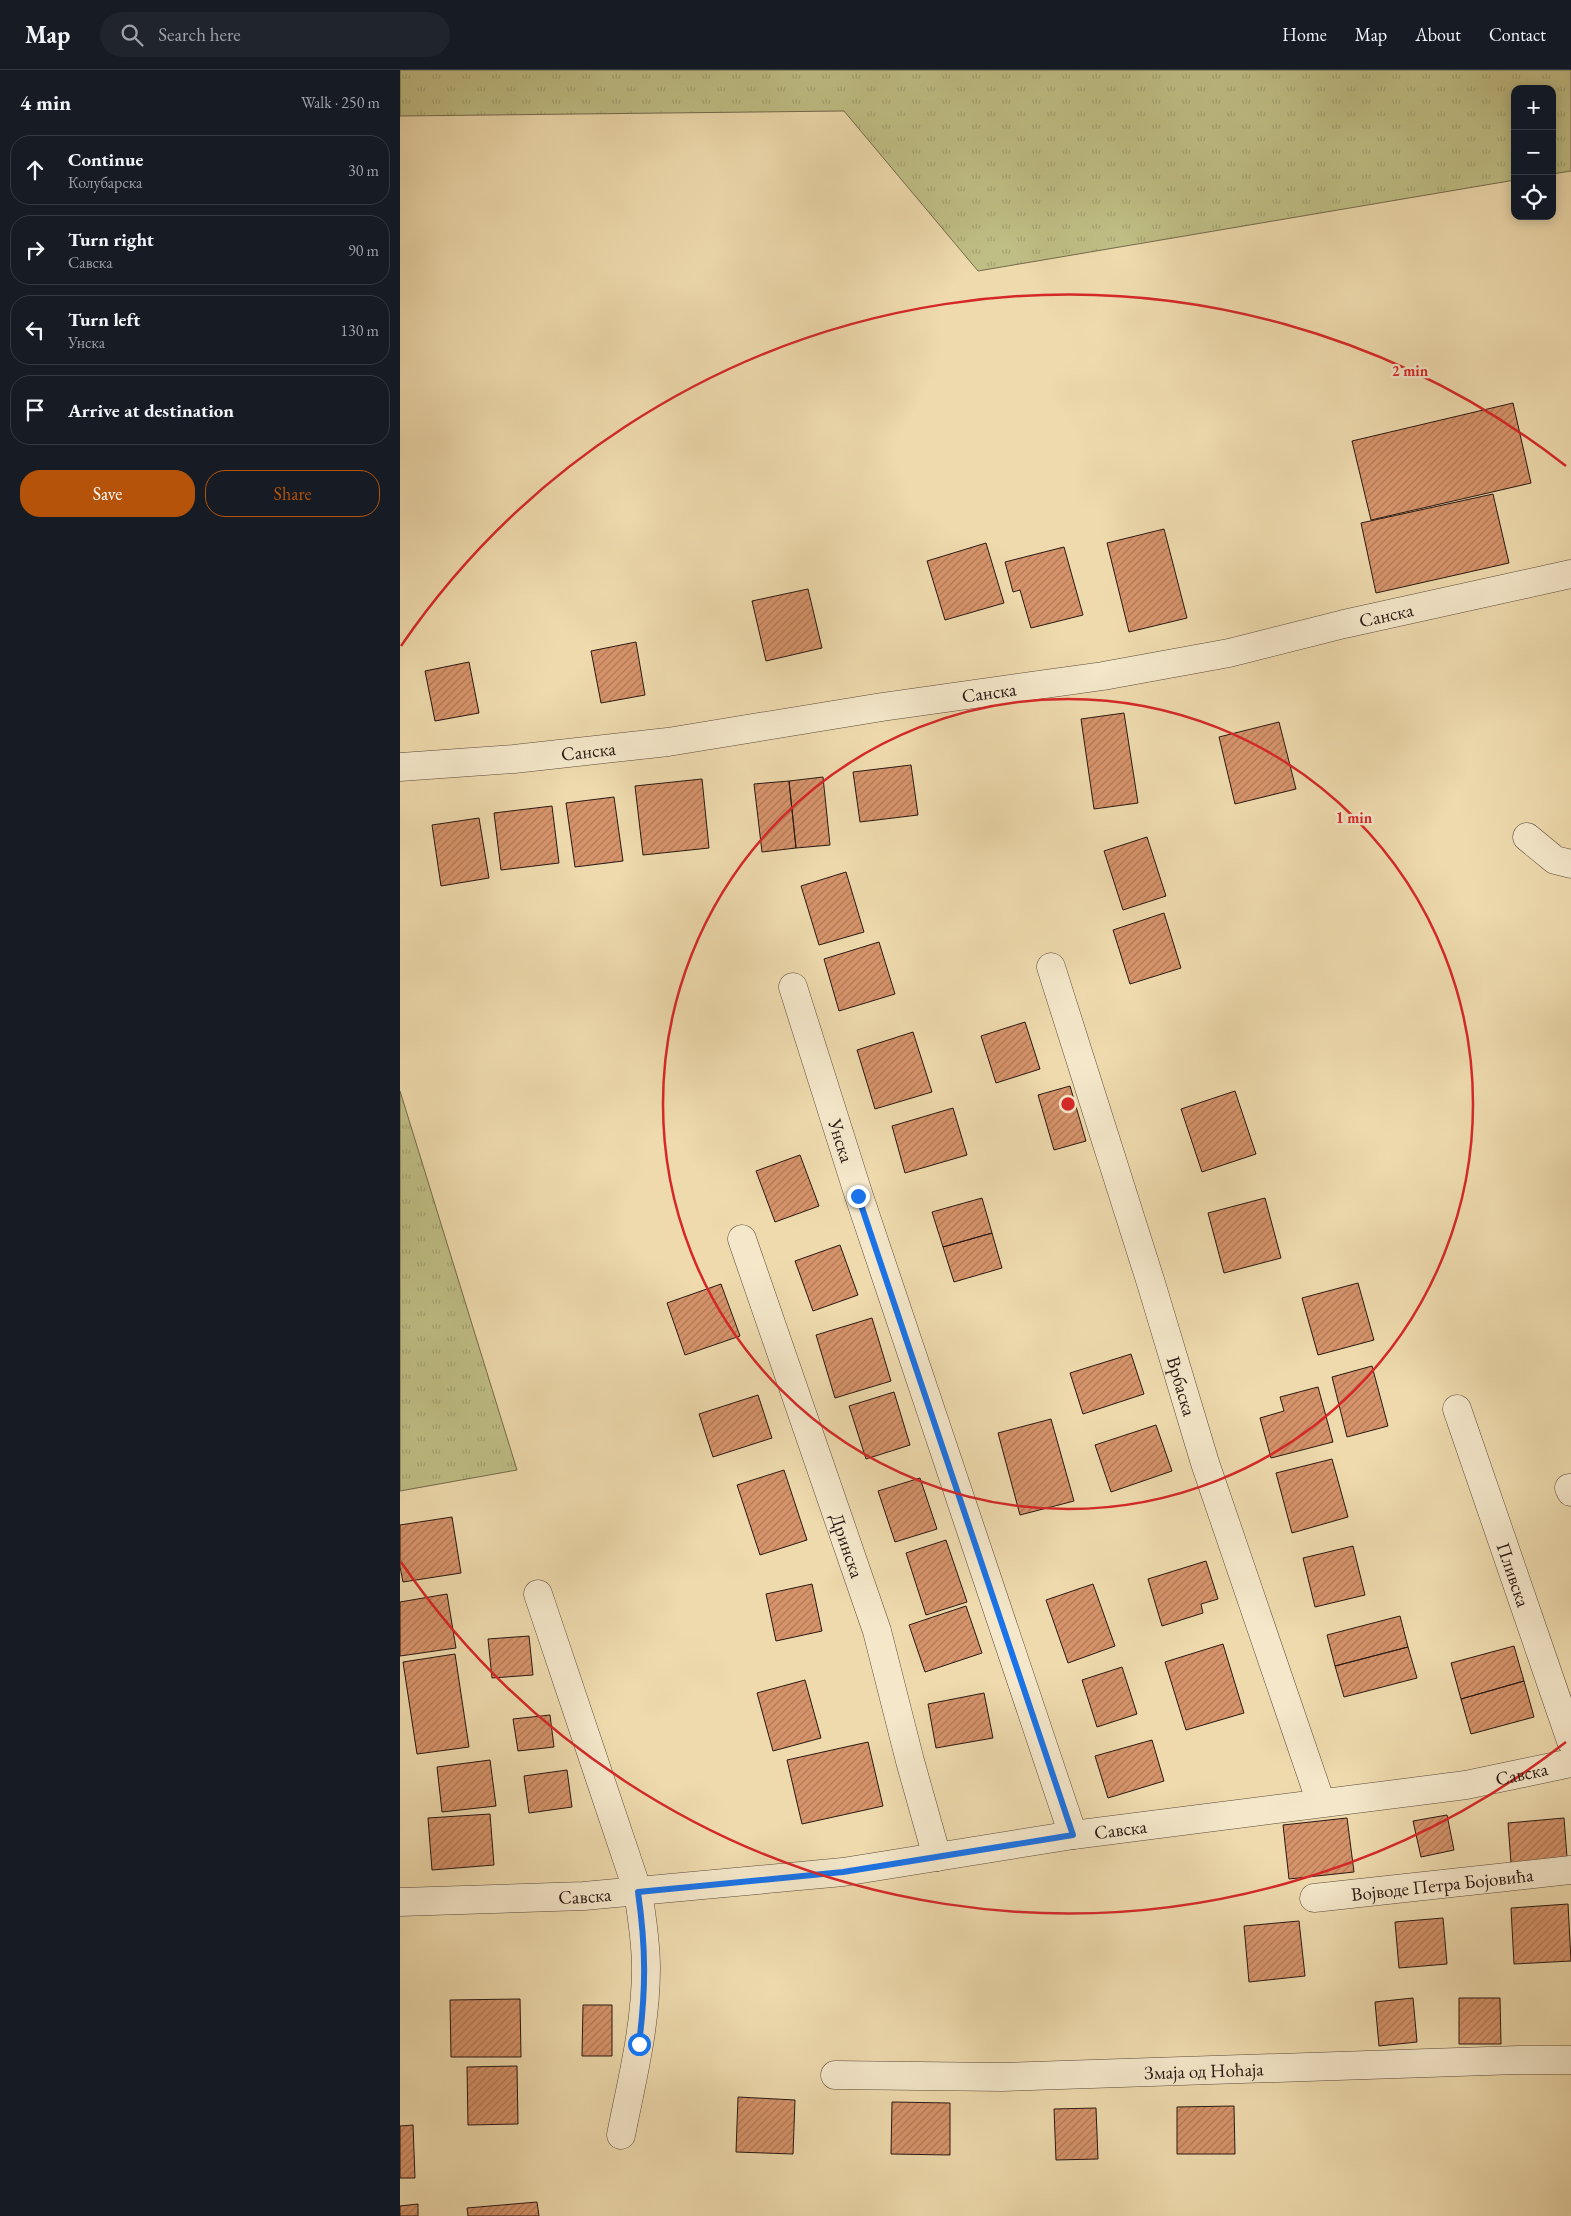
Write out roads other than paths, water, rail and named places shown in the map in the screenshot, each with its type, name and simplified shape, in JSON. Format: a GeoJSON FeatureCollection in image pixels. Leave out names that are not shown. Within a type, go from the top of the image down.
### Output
{"type":"FeatureCollection","features":[{"type":"Feature","properties":{"kind":"street","name":"Санска"},"geometry":{"type":"LineString","coordinates":[[400,767],[514,759],[668,742],[882,707],[1103,676],[1229,653],[1344,624],[1571,574]]}},
{"type":"Feature","properties":{"kind":"street"},"geometry":{"type":"LineString","coordinates":[[1527,837],[1555,860],[1571,864]]}},
{"type":"Feature","properties":{"kind":"street","name":"Врбаска"},"geometry":{"type":"LineString","coordinates":[[1051,967],[1151,1283],[1205,1463],[1320,1803]]}},
{"type":"Feature","properties":{"kind":"street","name":"Унска"},"geometry":{"type":"LineString","coordinates":[[793,987],[858,1196],[1073,1835]]}},
{"type":"Feature","properties":{"kind":"street","name":"Дринска"},"geometry":{"type":"LineString","coordinates":[[742,1239],[877,1630],[938,1857]]}},
{"type":"Feature","properties":{"kind":"street","name":"Пливска"},"geometry":{"type":"LineString","coordinates":[[1457,1408],[1571,1741]]}},
{"type":"Feature","properties":{"kind":"street"},"geometry":{"type":"LineString","coordinates":[[538,1594],[638,1892],[645,1951],[644,2006],[639,2044],[621,2135]]}},
{"type":"Feature","properties":{"kind":"street","name":"Савска"},"geometry":{"type":"LineString","coordinates":[[400,1902],[638,1892],[843,1872],[1073,1835],[1466,1785],[1571,1763]]}},
{"type":"Feature","properties":{"kind":"street","name":"Војводе Петра Бојовића"},"geometry":{"type":"LineString","coordinates":[[1314,1898],[1571,1870]]}},
{"type":"Feature","properties":{"kind":"street","name":"Змаја од Ноћаја"},"geometry":{"type":"LineString","coordinates":[[835,2075],[1002,2077],[1518,2060],[1571,2060]]}}]}
